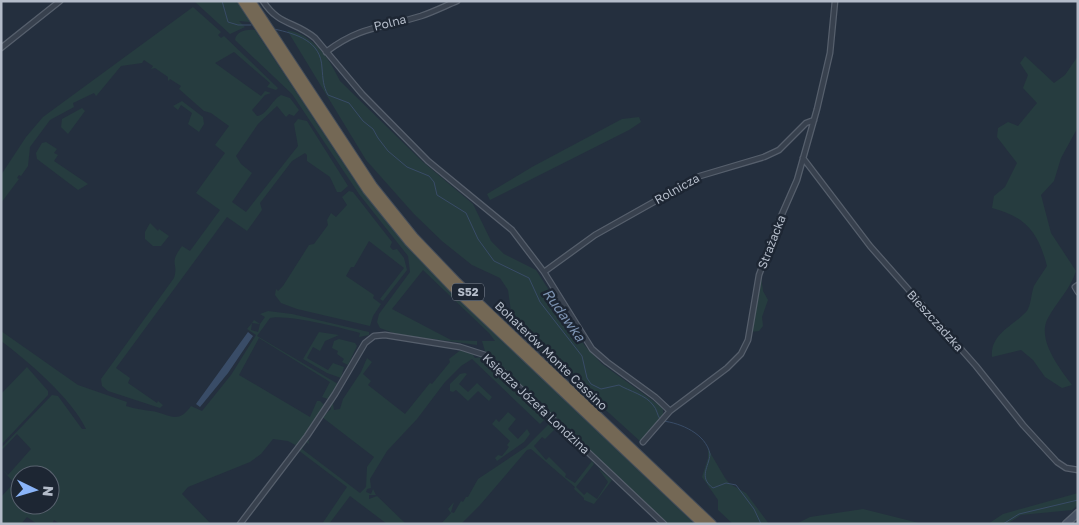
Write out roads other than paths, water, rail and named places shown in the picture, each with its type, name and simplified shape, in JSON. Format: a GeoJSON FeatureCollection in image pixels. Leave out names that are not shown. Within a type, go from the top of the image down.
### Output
{"type":"FeatureCollection","features":[{"type":"Feature","properties":{"kind":"highway","name":"S52"},"geometry":{"type":"LineString","coordinates":[[242,1],[262,26]]}},
{"type":"Feature","properties":{"kind":"highway","name":"S52"},"geometry":{"type":"LineString","coordinates":[[251,1],[262,26]]}},
{"type":"Feature","properties":{"kind":"highway","name":"Bohaterów Monte Cassino"},"geometry":{"type":"LineString","coordinates":[[262,26],[367,190],[409,242],[452,287],[702,524]]}},
{"type":"Feature","properties":{"kind":"highway","name":"Bohaterów Monte Cassino"},"geometry":{"type":"LineString","coordinates":[[262,26],[373,186],[414,238],[457,282],[712,524]]}},
{"type":"Feature","properties":{"kind":"street"},"geometry":{"type":"LineString","coordinates":[[1,48],[60,1]]}},
{"type":"Feature","properties":{"kind":"street"},"geometry":{"type":"LineString","coordinates":[[263,1],[275,17],[310,34],[362,94],[428,161],[503,221],[519,238],[544,272],[592,348],[607,362],[655,397],[670,412]]}},
{"type":"Feature","properties":{"kind":"street","name":"Polna"},"geometry":{"type":"LineString","coordinates":[[326,52],[345,38],[366,29],[421,16],[457,1]]}},
{"type":"Feature","properties":{"kind":"street","name":"Strażacka"},"geometry":{"type":"LineString","coordinates":[[643,442],[670,412],[699,391],[741,354],[748,340],[759,276],[779,221],[797,180],[814,120],[830,53],[835,1]]}},
{"type":"Feature","properties":{"kind":"street","name":"Rolnicza"},"geometry":{"type":"LineString","coordinates":[[544,272],[595,235],[700,176],[764,157],[779,150],[806,123],[814,120]]}},
{"type":"Feature","properties":{"kind":"street","name":"Bieszczadzka"},"geometry":{"type":"LineString","coordinates":[[804,158],[876,253],[976,366],[1023,424],[1057,462],[1066,468],[1078,470]]}},
{"type":"Feature","properties":{"kind":"street"},"geometry":{"type":"LineString","coordinates":[[1078,285],[1075,287],[1078,292]]}},
{"type":"Feature","properties":{"kind":"street","name":"Księdza Józefa Londzina"},"geometry":{"type":"LineString","coordinates":[[240,524],[307,436],[335,394],[365,342],[382,335],[460,347],[485,355],[664,524]]}},
{"type":"Feature","properties":{"kind":"street"},"geometry":{"type":"LineString","coordinates":[[1066,524],[1078,512]]}},
{"type":"Feature","properties":{"kind":"water"},"geometry":{"type":"Polygon","coordinates":[[[248,332],[253,336],[228,373],[200,407],[196,404],[248,332]]]}},
{"type":"Feature","properties":{"kind":"waterway","name":"Rudawka"},"geometry":{"type":"LineString","coordinates":[[222,1],[228,22],[238,25],[251,25]]}},
{"type":"Feature","properties":{"kind":"waterway","name":"Rudawka"},"geometry":{"type":"LineString","coordinates":[[274,29],[299,36],[312,45],[321,59],[325,89],[328,95],[349,103],[363,121],[373,129],[388,151],[407,167],[429,176],[434,182],[437,195],[466,213],[478,239],[494,261],[529,278],[540,302],[582,356],[587,378],[591,384],[601,389],[619,385],[642,396],[654,407],[660,419]]}},
{"type":"Feature","properties":{"kind":"waterway","name":"Rudawka"},"geometry":{"type":"LineString","coordinates":[[663,421],[685,427],[704,441],[710,454],[705,476],[706,480],[713,488],[726,483],[736,485],[754,509],[761,524]]}},
{"type":"Feature","properties":{"kind":"waterway","name":"Rudawka"},"geometry":{"type":"LineString","coordinates":[[1003,524],[1019,514],[1078,500]]}}]}
